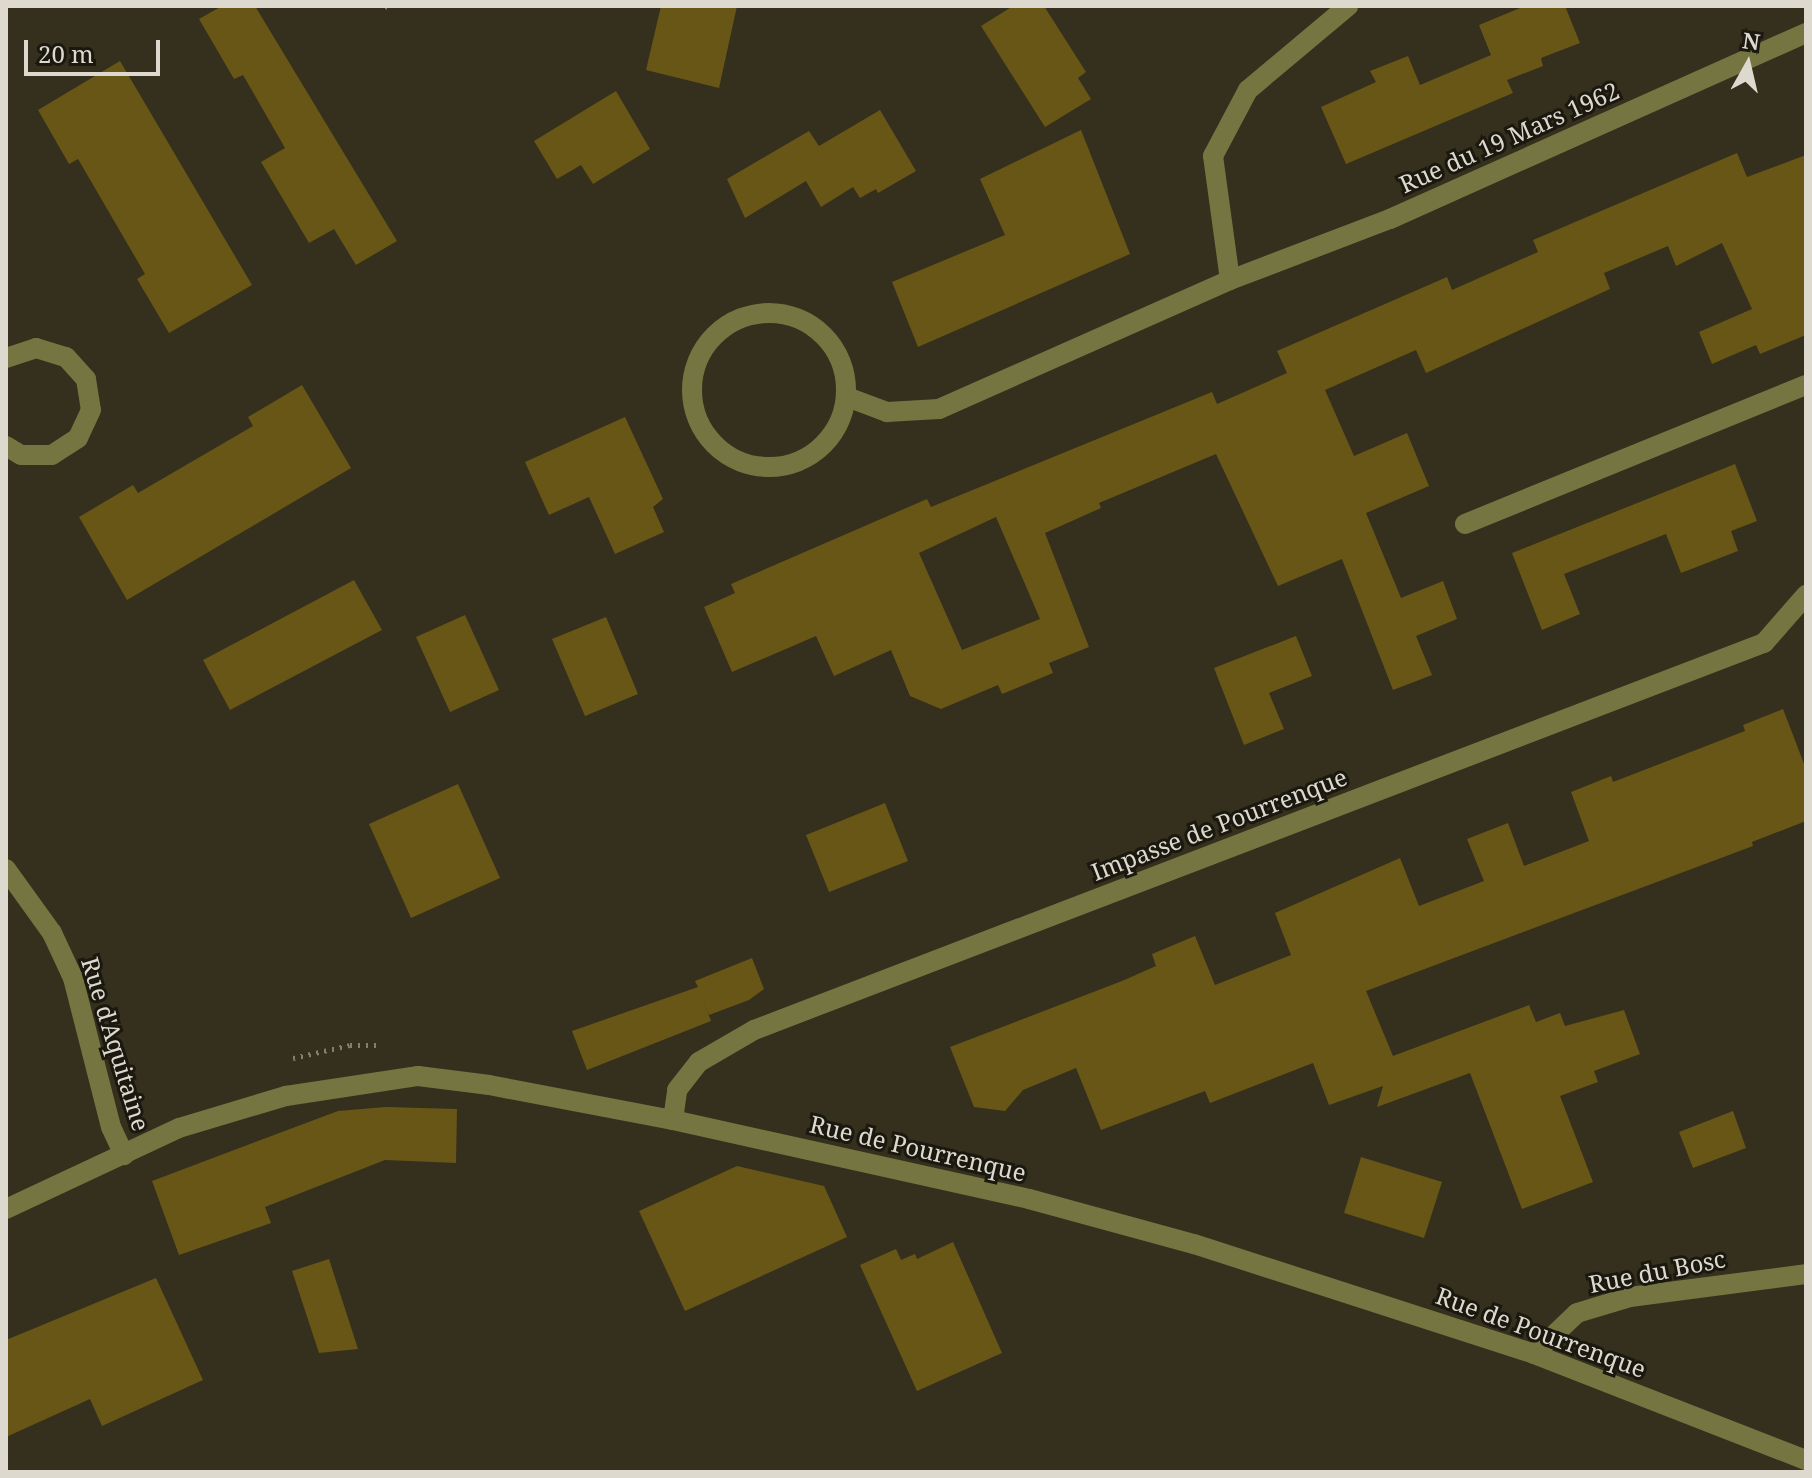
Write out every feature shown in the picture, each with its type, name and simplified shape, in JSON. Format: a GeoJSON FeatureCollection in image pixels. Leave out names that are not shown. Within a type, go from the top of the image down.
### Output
{"type":"FeatureCollection","features":[{"type":"Feature","properties":{"kind":"street"},"geometry":{"type":"LineString","coordinates":[[1230,280],[1213,156],[1248,90],[1348,6]]}},
{"type":"Feature","properties":{"kind":"street","name":"Rue du 19 Mars 1962"},"geometry":{"type":"LineString","coordinates":[[847,397],[887,412],[939,409],[1230,280],[1390,219],[1806,33]]}},
{"type":"Feature","properties":{"kind":"street"},"geometry":{"type":"LineString","coordinates":[[769,313],[795,317],[817,329],[834,348],[844,371],[847,397],[840,421],[816,451],[781,466],[756,467],[732,458],[712,442],[698,421],[691,396],[699,359],[722,329],[744,317],[769,313]]}},
{"type":"Feature","properties":{"kind":"street"},"geometry":{"type":"LineString","coordinates":[[6,358],[36,348],[66,357],[86,379],[91,410],[78,438],[52,455],[21,455],[6,446]]}},
{"type":"Feature","properties":{"kind":"street"},"geometry":{"type":"LineString","coordinates":[[1465,524],[1806,385]]}},
{"type":"Feature","properties":{"kind":"street","name":"Impasse de Pourrenque"},"geometry":{"type":"LineString","coordinates":[[673,1120],[677,1090],[699,1062],[754,1030],[1764,643],[1806,595]]}},
{"type":"Feature","properties":{"kind":"street","name":"Rue d'Aquitaine"},"geometry":{"type":"LineString","coordinates":[[6,869],[52,933],[73,978],[111,1127],[124,1155]]}},
{"type":"Feature","properties":{"kind":"street","name":"Rue de Pourrenque"},"geometry":{"type":"LineString","coordinates":[[6,1209],[179,1128],[286,1096],[356,1081],[418,1076],[673,1120],[1029,1199],[1194,1244],[1534,1354],[1806,1460]]}},
{"type":"Feature","properties":{"kind":"street","name":"Rue du Bosc"},"geometry":{"type":"LineString","coordinates":[[1534,1354],[1577,1313],[1604,1305],[1806,1274]]}},
{"type":"Feature","properties":{"kind":"building"},"geometry":{"type":"Polygon","coordinates":[[[222,6],[255,6],[397,241],[356,265],[334,229],[309,243],[261,162],[285,148],[243,75],[234,79],[199,19],[222,6]]]}},
{"type":"Feature","properties":{"kind":"building"},"geometry":{"type":"Polygon","coordinates":[[[661,6],[737,6],[719,88],[646,70],[661,6]]]}},
{"type":"Feature","properties":{"kind":"building"},"geometry":{"type":"Polygon","coordinates":[[[1013,6],[1044,6],[1086,72],[1078,78],[1091,99],[1045,127],[981,26],[1013,6]]]}},
{"type":"Feature","properties":{"kind":"building"},"geometry":{"type":"Polygon","coordinates":[[[1525,6],[1565,6],[1580,43],[1541,58],[1543,66],[1507,80],[1513,93],[1346,164],[1321,107],[1376,82],[1370,71],[1408,56],[1420,85],[1491,55],[1479,25],[1525,6]]]}},
{"type":"Feature","properties":{"kind":"building"},"geometry":{"type":"Polygon","coordinates":[[[120,61],[252,285],[169,333],[137,279],[145,274],[78,159],[69,164],[38,110],[120,61]]]}},
{"type":"Feature","properties":{"kind":"building"},"geometry":{"type":"Polygon","coordinates":[[[616,91],[650,149],[593,184],[581,165],[557,179],[534,141],[616,91]]]}},
{"type":"Feature","properties":{"kind":"building"},"geometry":{"type":"Polygon","coordinates":[[[880,110],[916,171],[878,193],[876,189],[860,198],[853,187],[821,207],[806,181],[745,218],[727,179],[809,131],[819,146],[880,110]]]}},
{"type":"Feature","properties":{"kind":"building"},"geometry":{"type":"Polygon","coordinates":[[[1081,130],[1130,254],[918,347],[892,282],[1005,235],[980,179],[1081,130]]]}},
{"type":"Feature","properties":{"kind":"building"},"geometry":{"type":"Polygon","coordinates":[[[1737,153],[1747,177],[1806,155],[1806,335],[1760,354],[1756,345],[1712,364],[1699,332],[1752,309],[1722,243],[1676,266],[1668,246],[1604,273],[1610,289],[1426,373],[1416,350],[1325,390],[1354,456],[1407,433],[1429,486],[1366,513],[1401,598],[1443,581],[1457,619],[1416,636],[1432,675],[1393,690],[1342,559],[1278,586],[1216,454],[1099,503],[1101,508],[1045,533],[1089,647],[1049,663],[1053,673],[1002,694],[998,685],[941,709],[910,696],[891,650],[834,676],[816,636],[732,672],[704,607],[735,593],[731,584],[927,499],[931,507],[1212,392],[1217,404],[1287,373],[1277,351],[1447,277],[1452,290],[1538,252],[1533,240],[1737,153]],[[996,517],[919,553],[962,650],[1040,619],[996,517]]]}},
{"type":"Feature","properties":{"kind":"building"},"geometry":{"type":"Polygon","coordinates":[[[302,385],[351,468],[127,600],[79,517],[133,485],[138,493],[253,426],[248,417],[302,385]]]}},
{"type":"Feature","properties":{"kind":"building"},"geometry":{"type":"Polygon","coordinates":[[[625,417],[663,499],[653,507],[664,532],[615,554],[589,497],[549,515],[525,462],[625,417]]]}},
{"type":"Feature","properties":{"kind":"building"},"geometry":{"type":"Polygon","coordinates":[[[1735,464],[1757,521],[1731,531],[1738,551],[1681,573],[1666,534],[1564,574],[1580,614],[1542,630],[1512,553],[1735,464]]]}},
{"type":"Feature","properties":{"kind":"building"},"geometry":{"type":"Polygon","coordinates":[[[354,580],[382,630],[230,710],[203,660],[354,580]]]}},
{"type":"Feature","properties":{"kind":"building"},"geometry":{"type":"Polygon","coordinates":[[[465,615],[499,690],[450,712],[416,637],[465,615]]]}},
{"type":"Feature","properties":{"kind":"building"},"geometry":{"type":"Polygon","coordinates":[[[606,617],[638,694],[585,716],[552,639],[606,617]]]}},
{"type":"Feature","properties":{"kind":"building"},"geometry":{"type":"Polygon","coordinates":[[[1296,636],[1312,676],[1269,693],[1284,729],[1244,745],[1214,668],[1296,636]]]}},
{"type":"Feature","properties":{"kind":"building"},"geometry":{"type":"Polygon","coordinates":[[[1783,709],[1806,769],[1806,821],[1752,842],[1753,846],[1366,991],[1393,1056],[1529,1005],[1536,1022],[1560,1013],[1565,1026],[1624,1010],[1640,1054],[1594,1071],[1598,1082],[1560,1096],[1593,1182],[1522,1209],[1470,1073],[1377,1107],[1383,1086],[1329,1105],[1313,1063],[1210,1103],[1205,1091],[1101,1130],[1076,1068],[1023,1090],[1005,1111],[974,1107],[950,1047],[1156,966],[1152,954],[1195,936],[1215,985],[1291,955],[1275,913],[1400,858],[1419,906],[1484,881],[1467,839],[1508,823],[1524,866],[1589,841],[1571,792],[1611,776],[1613,782],[1745,731],[1743,725],[1783,709]]]}},
{"type":"Feature","properties":{"kind":"building"},"geometry":{"type":"Polygon","coordinates":[[[458,784],[500,878],[411,918],[369,824],[458,784]]]}},
{"type":"Feature","properties":{"kind":"building"},"geometry":{"type":"Polygon","coordinates":[[[885,803],[908,861],[829,892],[806,835],[885,803]]]}},
{"type":"Feature","properties":{"kind":"building"},"geometry":{"type":"Polygon","coordinates":[[[752,958],[764,989],[749,1000],[709,1015],[702,997],[711,1021],[587,1070],[572,1031],[698,987],[695,981],[752,958]]]}},
{"type":"Feature","properties":{"kind":"building"},"geometry":{"type":"Polygon","coordinates":[[[386,1107],[457,1109],[456,1163],[385,1160],[265,1207],[271,1223],[179,1255],[152,1181],[338,1111],[386,1107]]]}},
{"type":"Feature","properties":{"kind":"building"},"geometry":{"type":"Polygon","coordinates":[[[1733,1111],[1746,1148],[1693,1168],[1679,1132],[1733,1111]]]}},
{"type":"Feature","properties":{"kind":"building"},"geometry":{"type":"Polygon","coordinates":[[[1361,1157],[1442,1182],[1424,1238],[1344,1213],[1361,1157]]]}},
{"type":"Feature","properties":{"kind":"building"},"geometry":{"type":"Polygon","coordinates":[[[737,1166],[824,1186],[847,1237],[685,1311],[639,1211],[737,1166]]]}},
{"type":"Feature","properties":{"kind":"building"},"geometry":{"type":"Polygon","coordinates":[[[953,1242],[1002,1353],[917,1391],[860,1265],[896,1249],[901,1260],[915,1254],[917,1259],[953,1242]]]}},
{"type":"Feature","properties":{"kind":"building"},"geometry":{"type":"Polygon","coordinates":[[[329,1259],[358,1349],[319,1353],[292,1271],[329,1259]]]}},
{"type":"Feature","properties":{"kind":"building"},"geometry":{"type":"Polygon","coordinates":[[[156,1278],[203,1380],[102,1426],[90,1399],[6,1437],[6,1340],[156,1278]]]}}]}
